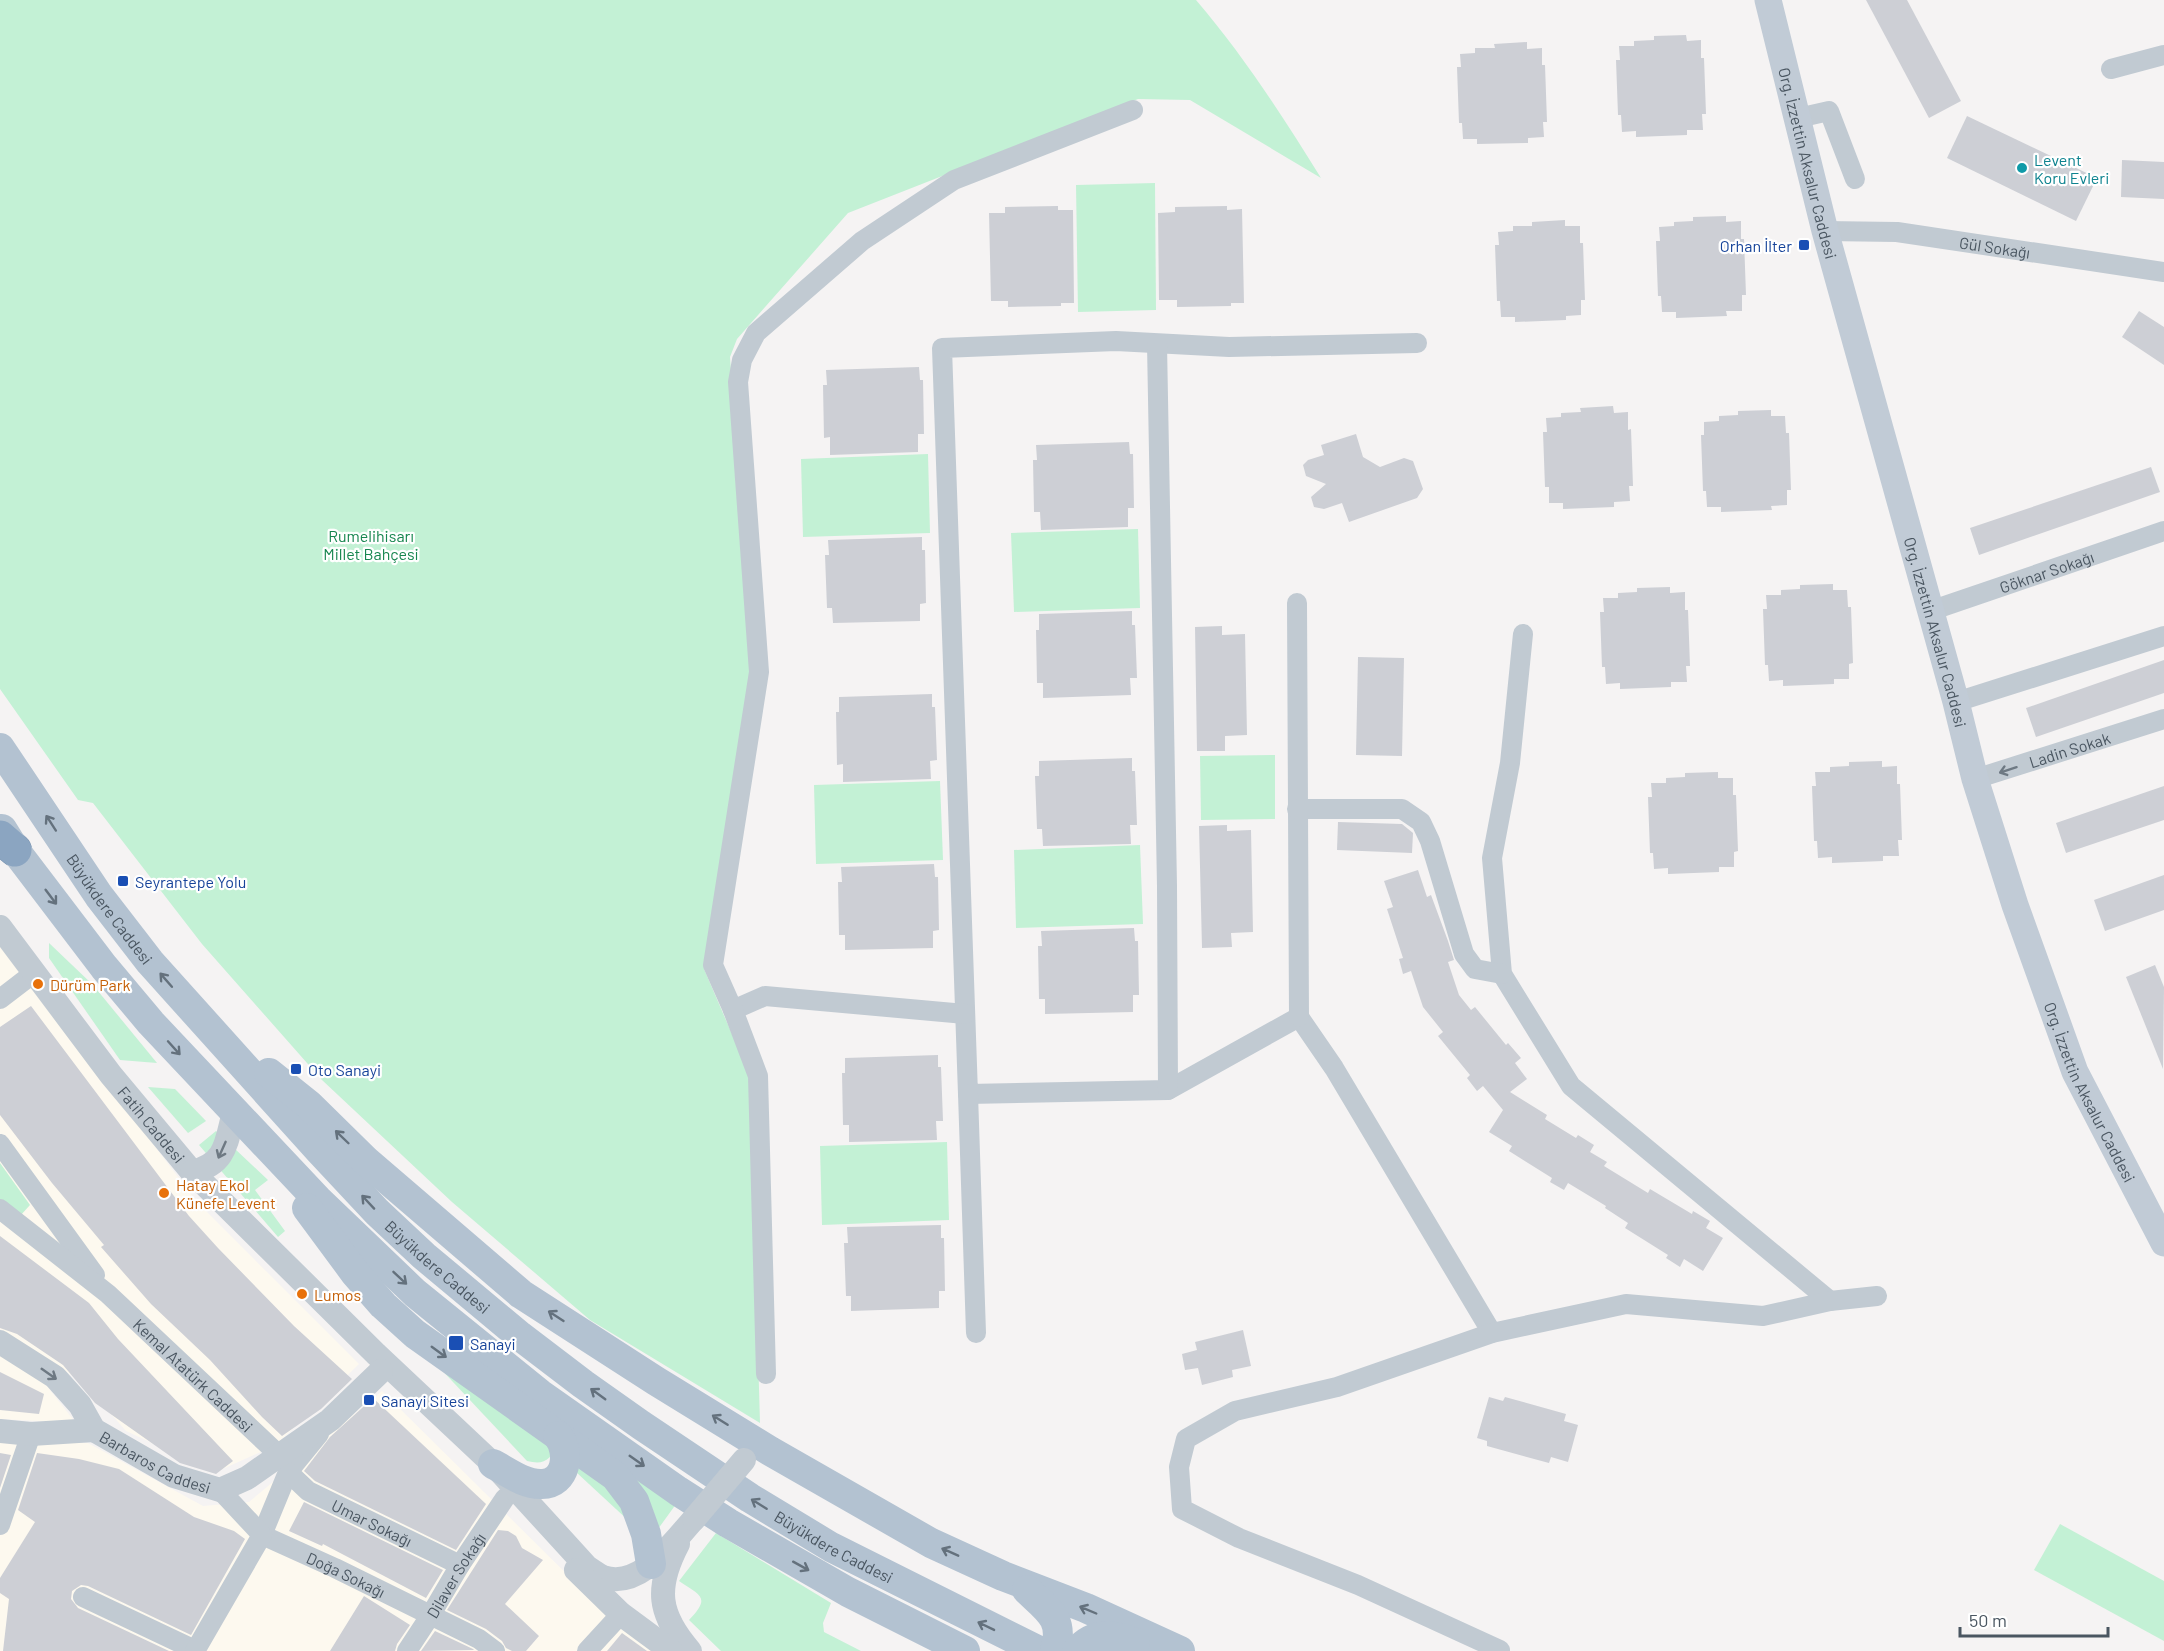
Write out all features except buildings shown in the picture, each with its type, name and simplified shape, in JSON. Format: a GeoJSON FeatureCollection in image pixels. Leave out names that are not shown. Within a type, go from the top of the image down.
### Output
{"type":"FeatureCollection","features":[{"type":"Feature","properties":{"kind":"main road","name":"Org. İzzettin Aksalur Caddesi"},"geometry":{"type":"LineString","coordinates":[[1768,0],[1825,231],[1956,702],[1975,779],[2015,905],[2075,1072],[2164,1244]]}},
{"type":"Feature","properties":{"kind":"main road","name":"Büyükdere Caddesi"},"geometry":{"type":"LineString","coordinates":[[0,748],[99,896],[150,962],[363,1196],[416,1248],[488,1311],[641,1425],[831,1547],[1057,1647]]}},
{"type":"Feature","properties":{"kind":"main road","name":"Büyükdere Caddesi"},"geometry":{"type":"LineString","coordinates":[[5,838],[104,967],[166,1040],[318,1200],[415,1293],[540,1394],[678,1491],[728,1523],[848,1592],[965,1651]]}},
{"type":"Feature","properties":{"kind":"main road"},"geometry":{"type":"LineString","coordinates":[[219,1040],[271,1074],[309,1105],[366,1161],[521,1294],[757,1455],[931,1543],[1004,1576],[1086,1608],[1178,1651]]}},
{"type":"Feature","properties":{"kind":"main road"},"geometry":{"type":"LineString","coordinates":[[283,1163],[300,1198],[327,1237],[382,1305],[415,1334],[615,1476],[634,1501],[646,1534],[651,1564]]}},
{"type":"Feature","properties":{"kind":"main road"},"geometry":{"type":"LineString","coordinates":[[494,1464],[530,1483],[545,1485],[558,1477],[565,1466],[567,1452],[558,1436]]}},
{"type":"Feature","properties":{"kind":"main road"},"geometry":{"type":"LineString","coordinates":[[1004,1576],[1027,1590],[1050,1612],[1058,1623],[1057,1647],[1104,1634],[1118,1636],[1153,1648],[1178,1651]]}},
{"type":"Feature","properties":{"kind":"street"},"geometry":{"type":"LineString","coordinates":[[2110,69],[2164,55]]}},
{"type":"Feature","properties":{"kind":"street"},"geometry":{"type":"LineString","coordinates":[[766,1374],[758,1076],[733,1010],[712,965],[759,672],[738,382],[742,360],[756,333],[862,241],[954,180],[1133,110]]}},
{"type":"Feature","properties":{"kind":"street"},"geometry":{"type":"LineString","coordinates":[[1798,118],[1829,111],[1855,179]]}},
{"type":"Feature","properties":{"kind":"street","name":"Gül Sokağı"},"geometry":{"type":"LineString","coordinates":[[1825,231],[1898,232],[2164,272]]}},
{"type":"Feature","properties":{"kind":"street"},"geometry":{"type":"LineString","coordinates":[[976,1333],[942,348],[1116,341],[1229,347],[1418,343]]}},
{"type":"Feature","properties":{"kind":"street"},"geometry":{"type":"LineString","coordinates":[[1157,344],[1167,839],[1168,1090]]}},
{"type":"Feature","properties":{"kind":"street","name":"Göknar Sokağı"},"geometry":{"type":"LineString","coordinates":[[1930,610],[2164,531]]}},
{"type":"Feature","properties":{"kind":"street"},"geometry":{"type":"LineString","coordinates":[[1297,603],[1299,1017],[1334,1068],[1492,1334]]}},
{"type":"Feature","properties":{"kind":"street"},"geometry":{"type":"LineString","coordinates":[[1523,634],[1510,763],[1492,858],[1502,974],[1571,1086],[1830,1301]]}},
{"type":"Feature","properties":{"kind":"street"},"geometry":{"type":"LineString","coordinates":[[1956,702],[2164,636]]}},
{"type":"Feature","properties":{"kind":"street","name":"Ladin Sokak"},"geometry":{"type":"LineString","coordinates":[[1975,779],[2164,719]]}},
{"type":"Feature","properties":{"kind":"street"},"geometry":{"type":"LineString","coordinates":[[1297,809],[1402,809],[1421,822],[1430,841],[1464,954],[1475,969],[1502,974]]}},
{"type":"Feature","properties":{"kind":"street","name":"Fatih Caddesi"},"geometry":{"type":"LineString","coordinates":[[0,927],[111,1075],[192,1172],[378,1362]]}},
{"type":"Feature","properties":{"kind":"street"},"geometry":{"type":"LineString","coordinates":[[0,999],[34,973]]}},
{"type":"Feature","properties":{"kind":"street"},"geometry":{"type":"LineString","coordinates":[[733,1010],[765,996],[965,1014]]}},
{"type":"Feature","properties":{"kind":"street"},"geometry":{"type":"LineString","coordinates":[[968,1094],[1168,1090],[1299,1017]]}},
{"type":"Feature","properties":{"kind":"street"},"geometry":{"type":"LineString","coordinates":[[192,1172],[206,1169],[219,1160],[225,1148],[234,1112]]}},
{"type":"Feature","properties":{"kind":"street","name":"Kemal Atatürk Caddesi"},"geometry":{"type":"LineString","coordinates":[[0,1144],[108,1294]]}},
{"type":"Feature","properties":{"kind":"street","name":"Kemal Atatürk Caddesi"},"geometry":{"type":"LineString","coordinates":[[0,1209],[108,1294],[284,1464]]}},
{"type":"Feature","properties":{"kind":"street"},"geometry":{"type":"LineString","coordinates":[[1500,1650],[1358,1585],[1239,1538],[1182,1509],[1179,1467],[1186,1439],[1235,1411],[1337,1387],[1492,1334],[1626,1305],[1763,1316],[1830,1301],[1877,1296]]}},
{"type":"Feature","properties":{"kind":"street","name":"Barbaros Caddesi"},"geometry":{"type":"LineString","coordinates":[[0,1342],[55,1377],[80,1405],[94,1430],[174,1476],[220,1490],[284,1464],[330,1420],[378,1362]]}},
{"type":"Feature","properties":{"kind":"street"},"geometry":{"type":"LineString","coordinates":[[378,1362],[494,1464],[587,1567],[602,1577],[616,1580],[630,1578],[641,1573],[757,1455]]}},
{"type":"Feature","properties":{"kind":"street"},"geometry":{"type":"LineString","coordinates":[[378,1362],[505,1498],[621,1614],[671,1651]]}},
{"type":"Feature","properties":{"kind":"street"},"geometry":{"type":"LineString","coordinates":[[0,1431],[31,1434],[94,1430]]}},
{"type":"Feature","properties":{"kind":"street"},"geometry":{"type":"LineString","coordinates":[[0,1525],[31,1434]]}},
{"type":"Feature","properties":{"kind":"street"},"geometry":{"type":"LineString","coordinates":[[83,1597],[195,1651],[262,1535],[284,1464]]}},
{"type":"Feature","properties":{"kind":"street","name":"Umar Sokağı"},"geometry":{"type":"LineString","coordinates":[[284,1464],[308,1491],[460,1565]]}},
{"type":"Feature","properties":{"kind":"street"},"geometry":{"type":"LineString","coordinates":[[220,1490],[262,1535]]}},
{"type":"Feature","properties":{"kind":"street","name":"Dilaver Sokağı"},"geometry":{"type":"LineString","coordinates":[[407,1651],[505,1498]]}},
{"type":"Feature","properties":{"kind":"street"},"geometry":{"type":"LineString","coordinates":[[688,1651],[666,1616],[663,1600],[665,1574],[671,1557],[694,1519]]}},
{"type":"Feature","properties":{"kind":"street","name":"Doğa Sokağı"},"geometry":{"type":"LineString","coordinates":[[262,1535],[335,1568],[479,1640],[495,1651]]}},
{"type":"Feature","properties":{"kind":"street"},"geometry":{"type":"LineString","coordinates":[[651,1564],[650,1592],[657,1619],[667,1634],[688,1651]]}},
{"type":"Feature","properties":{"kind":"street"},"geometry":{"type":"LineString","coordinates":[[587,1651],[621,1614]]}},
{"type":"Feature","properties":{"kind":"shaded area"},"geometry":{"type":"Polygon","coordinates":[[[0,946],[62,1023],[196,1201],[359,1364],[276,1445],[216,1472],[126,1431],[84,1383],[0,1329],[0,946]]]}},
{"type":"Feature","properties":{"kind":"shaded area"},"geometry":{"type":"Polygon","coordinates":[[[0,1354],[46,1385],[76,1423],[0,1419],[0,1354]]]}},
{"type":"Feature","properties":{"kind":"shaded area"},"geometry":{"type":"Polygon","coordinates":[[[382,1391],[595,1602],[659,1651],[0,1651],[0,1441],[88,1443],[203,1506],[249,1502],[382,1391]]]}},
{"type":"Feature","properties":{"kind":"green space","name":"Rumelihisarı Millet Bahçesi"},"geometry":{"type":"Polygon","coordinates":[[[0,0],[1196,0],[1247,65],[1321,178],[1190,100],[1138,99],[848,213],[737,339],[730,357],[753,680],[704,969],[750,1076],[760,1423],[590,1320],[452,1202],[322,1080],[202,944],[93,803],[78,800],[0,689],[0,0]]]}},
{"type":"Feature","properties":{"kind":"green space"},"geometry":{"type":"Polygon","coordinates":[[[1155,183],[1156,310],[1078,312],[1076,185],[1155,183]]]}},
{"type":"Feature","properties":{"kind":"green space"},"geometry":{"type":"Polygon","coordinates":[[[928,454],[930,533],[803,537],[801,459],[928,454]]]}},
{"type":"Feature","properties":{"kind":"green space"},"geometry":{"type":"Polygon","coordinates":[[[1138,529],[1140,608],[1014,612],[1011,533],[1138,529]]]}},
{"type":"Feature","properties":{"kind":"green space"},"geometry":{"type":"Polygon","coordinates":[[[1275,755],[1275,819],[1201,820],[1200,756],[1275,755]]]}},
{"type":"Feature","properties":{"kind":"green space"},"geometry":{"type":"Polygon","coordinates":[[[940,781],[943,860],[816,864],[814,785],[940,781]]]}},
{"type":"Feature","properties":{"kind":"green space"},"geometry":{"type":"Polygon","coordinates":[[[1140,845],[1143,924],[1016,928],[1014,850],[1140,845]]]}},
{"type":"Feature","properties":{"kind":"green space"},"geometry":{"type":"Polygon","coordinates":[[[49,943],[93,985],[157,1063],[120,1060],[49,958],[49,943]]]}},
{"type":"Feature","properties":{"kind":"green space"},"geometry":{"type":"Polygon","coordinates":[[[148,1087],[175,1089],[206,1121],[188,1133],[148,1087]]]}},
{"type":"Feature","properties":{"kind":"green space"},"geometry":{"type":"Polygon","coordinates":[[[216,1131],[268,1180],[255,1190],[285,1231],[278,1237],[199,1145],[216,1131]]]}},
{"type":"Feature","properties":{"kind":"green space"},"geometry":{"type":"Polygon","coordinates":[[[947,1142],[949,1220],[822,1225],[820,1146],[947,1142]]]}},
{"type":"Feature","properties":{"kind":"green space"},"geometry":{"type":"Polygon","coordinates":[[[0,1163],[30,1205],[20,1216],[0,1200],[0,1163]]]}},
{"type":"Feature","properties":{"kind":"green space"},"geometry":{"type":"Polygon","coordinates":[[[438,1366],[551,1447],[550,1457],[545,1461],[527,1461],[438,1366]]]}},
{"type":"Feature","properties":{"kind":"green space"},"geometry":{"type":"Polygon","coordinates":[[[582,1458],[606,1476],[630,1522],[576,1472],[582,1458]]]}},
{"type":"Feature","properties":{"kind":"green space"},"geometry":{"type":"Polygon","coordinates":[[[633,1477],[679,1500],[658,1529],[649,1502],[633,1477]]]}},
{"type":"Feature","properties":{"kind":"green space"},"geometry":{"type":"Polygon","coordinates":[[[2060,1524],[2164,1581],[2164,1641],[2034,1570],[2060,1524]]]}},
{"type":"Feature","properties":{"kind":"green space"},"geometry":{"type":"Polygon","coordinates":[[[716,1533],[831,1603],[823,1623],[824,1632],[861,1651],[721,1651],[689,1620],[700,1606],[700,1598],[698,1594],[679,1581],[716,1533]]]}},
{"type":"Feature","properties":{"kind":"place","name":"Levent Koru Evleri"},"geometry":{"type":"Point","coordinates":[2022,168]}},
{"type":"Feature","properties":{"kind":"place","name":"Orhan İlter"},"geometry":{"type":"Point","coordinates":[1804,245]}},
{"type":"Feature","properties":{"kind":"place","name":"Seyrantepe Yolu"},"geometry":{"type":"Point","coordinates":[123,881]}},
{"type":"Feature","properties":{"kind":"place","name":"Dürüm Park"},"geometry":{"type":"Point","coordinates":[38,984]}},
{"type":"Feature","properties":{"kind":"place","name":"Oto Sanayi"},"geometry":{"type":"Point","coordinates":[296,1069]}},
{"type":"Feature","properties":{"kind":"place","name":"Hatay Ekol Künefe Levent"},"geometry":{"type":"Point","coordinates":[164,1193]}},
{"type":"Feature","properties":{"kind":"place","name":"Lumos"},"geometry":{"type":"Point","coordinates":[302,1294]}},
{"type":"Feature","properties":{"kind":"place","name":"Sanayi"},"geometry":{"type":"Point","coordinates":[456,1343]}},
{"type":"Feature","properties":{"kind":"place","name":"Sanayi Sitesi"},"geometry":{"type":"Point","coordinates":[369,1400]}}]}
